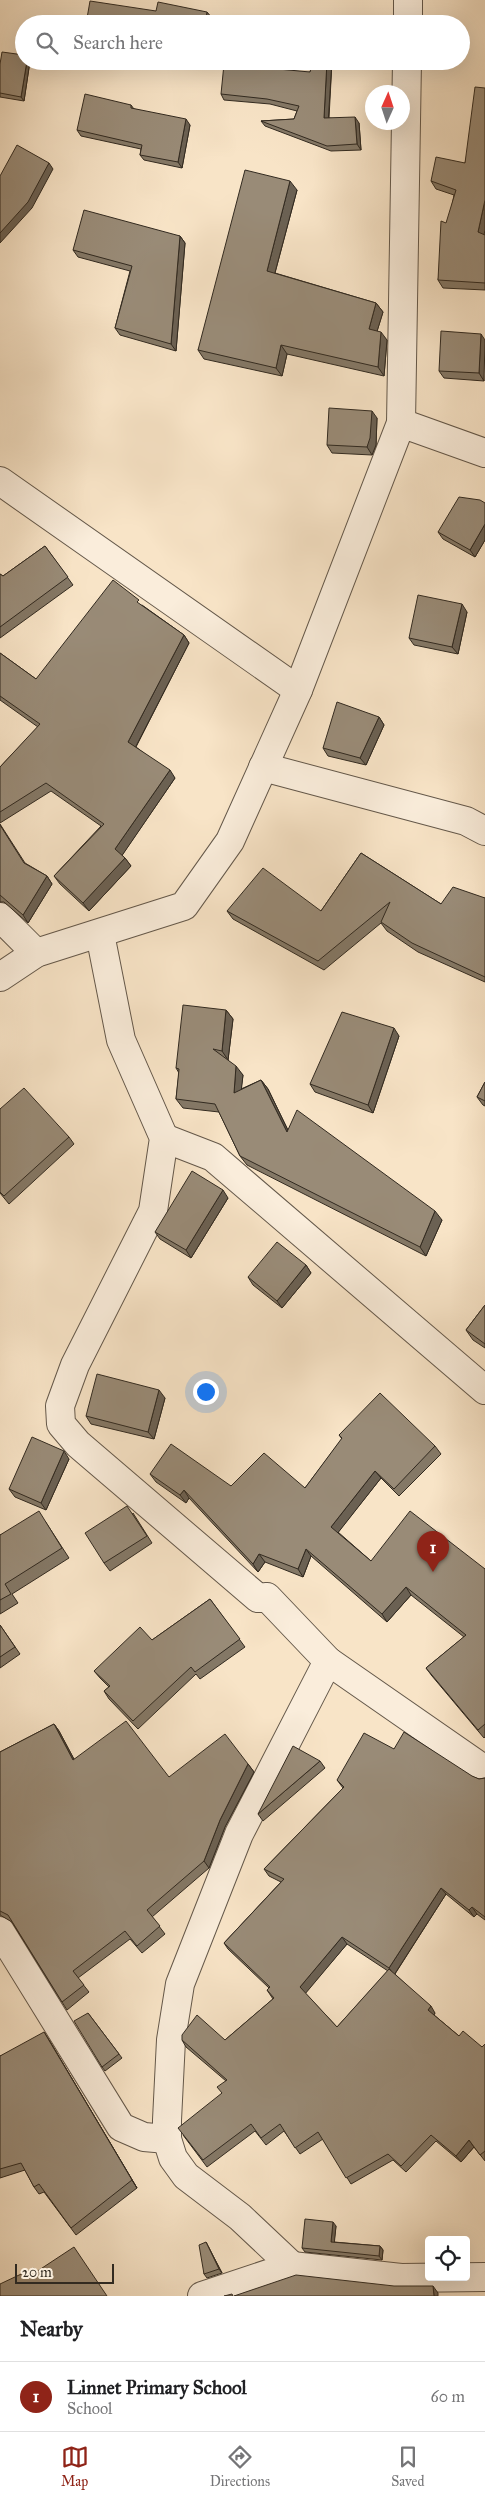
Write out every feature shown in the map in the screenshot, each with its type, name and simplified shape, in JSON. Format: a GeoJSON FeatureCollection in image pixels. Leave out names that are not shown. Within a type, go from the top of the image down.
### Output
{"type":"FeatureCollection","features":[{"type":"Feature","properties":{"kind":"street"},"geometry":{"type":"LineString","coordinates":[[408,0],[408,15]]}},
{"type":"Feature","properties":{"kind":"street"},"geometry":{"type":"LineString","coordinates":[[0,977],[36,953],[184,906],[230,841],[298,690],[401,423],[407,70]]}},
{"type":"Feature","properties":{"kind":"street"},"geometry":{"type":"LineString","coordinates":[[401,423],[485,453]]}},
{"type":"Feature","properties":{"kind":"street"},"geometry":{"type":"LineString","coordinates":[[0,481],[298,690]]}},
{"type":"Feature","properties":{"kind":"street"},"geometry":{"type":"LineString","coordinates":[[263,767],[466,821],[485,831]]}},
{"type":"Feature","properties":{"kind":"street"},"geometry":{"type":"LineString","coordinates":[[0,917],[36,953]]}},
{"type":"Feature","properties":{"kind":"street"},"geometry":{"type":"LineString","coordinates":[[100,934],[121,1040],[164,1138],[153,1211],[75,1365],[60,1406],[61,1424],[78,1444],[258,1598],[267,1597],[328,1661],[485,1770]]}},
{"type":"Feature","properties":{"kind":"street"},"geometry":{"type":"LineString","coordinates":[[164,1138],[213,1157],[485,1390]]}},
{"type":"Feature","properties":{"kind":"street"},"geometry":{"type":"LineString","coordinates":[[292,2266],[240,2217],[186,2176],[173,2158],[167,2140],[171,2040],[180,1984],[239,1834],[328,1661]]}},
{"type":"Feature","properties":{"kind":"street"},"geometry":{"type":"LineString","coordinates":[[0,1931],[121,2127],[144,2137],[167,2140]]}},
{"type":"Feature","properties":{"kind":"street"},"geometry":{"type":"LineString","coordinates":[[202,2296],[292,2266],[401,2278],[485,2277]]}},
{"type":"Feature","properties":{"kind":"building"},"geometry":{"type":"Polygon","coordinates":[[[90,1],[156,11],[158,2],[207,12],[206,15],[88,15],[90,1]]]}},
{"type":"Feature","properties":{"kind":"building"},"geometry":{"type":"Polygon","coordinates":[[[2,52],[15,54],[15,70],[26,70],[21,97],[0,93],[2,52]]]}},
{"type":"Feature","properties":{"kind":"building"},"geometry":{"type":"Polygon","coordinates":[[[223,70],[288,70],[310,72],[311,70],[327,70],[324,118],[355,117],[357,144],[327,146],[261,121],[294,119],[299,106],[267,99],[221,94],[223,70]]]}},
{"type":"Feature","properties":{"kind":"building"},"geometry":{"type":"Polygon","coordinates":[[[475,87],[485,88],[485,200],[478,232],[485,235],[485,283],[438,280],[441,221],[446,223],[456,190],[431,181],[436,157],[465,163],[475,87]]]}},
{"type":"Feature","properties":{"kind":"building"},"geometry":{"type":"Polygon","coordinates":[[[85,94],[131,105],[131,108],[186,119],[178,162],[140,155],[142,145],[77,130],[85,94]]]}},
{"type":"Feature","properties":{"kind":"building"},"geometry":{"type":"Polygon","coordinates":[[[17,145],[49,163],[28,202],[0,233],[0,176],[17,145]]]}},
{"type":"Feature","properties":{"kind":"building"},"geometry":{"type":"Polygon","coordinates":[[[245,170],[290,181],[267,271],[376,303],[369,329],[381,332],[378,367],[281,345],[276,368],[198,350],[245,170]]]}},
{"type":"Feature","properties":{"kind":"building"},"geometry":{"type":"Polygon","coordinates":[[[84,210],[180,236],[171,344],[115,328],[132,266],[73,250],[84,210]]]}},
{"type":"Feature","properties":{"kind":"building"},"geometry":{"type":"Polygon","coordinates":[[[441,331],[481,334],[479,373],[439,371],[441,331]]]}},
{"type":"Feature","properties":{"kind":"building"},"geometry":{"type":"Polygon","coordinates":[[[329,408],[372,411],[370,438],[367,447],[327,445],[329,408]]]}},
{"type":"Feature","properties":{"kind":"building"},"geometry":{"type":"Polygon","coordinates":[[[459,497],[480,500],[485,503],[485,524],[470,550],[438,532],[459,497]]]}},
{"type":"Feature","properties":{"kind":"building"},"geometry":{"type":"Polygon","coordinates":[[[45,546],[68,577],[0,627],[0,574],[3,576],[45,546]]]}},
{"type":"Feature","properties":{"kind":"building"},"geometry":{"type":"Polygon","coordinates":[[[113,580],[139,600],[137,602],[184,635],[128,742],[170,770],[115,849],[125,858],[83,903],[54,876],[104,824],[46,783],[0,812],[0,767],[40,724],[0,696],[0,653],[36,679],[113,580]]]}},
{"type":"Feature","properties":{"kind":"building"},"geometry":{"type":"Polygon","coordinates":[[[418,595],[462,604],[452,647],[409,638],[418,595]]]}},
{"type":"Feature","properties":{"kind":"building"},"geometry":{"type":"Polygon","coordinates":[[[337,702],[379,717],[360,758],[323,748],[337,702]]]}},
{"type":"Feature","properties":{"kind":"building"},"geometry":{"type":"Polygon","coordinates":[[[0,825],[24,863],[47,876],[23,915],[0,895],[0,825]]]}},
{"type":"Feature","properties":{"kind":"building"},"geometry":{"type":"Polygon","coordinates":[[[361,853],[441,904],[453,887],[485,898],[485,977],[412,943],[381,922],[390,902],[318,961],[227,911],[263,868],[321,911],[361,853]]]}},
{"type":"Feature","properties":{"kind":"building"},"geometry":{"type":"Polygon","coordinates":[[[183,1005],[226,1010],[222,1051],[213,1049],[236,1066],[234,1093],[261,1080],[287,1132],[297,1110],[435,1211],[420,1247],[240,1156],[215,1104],[176,1099],[179,1069],[176,1068],[183,1005]]]}},
{"type":"Feature","properties":{"kind":"building"},"geometry":{"type":"Polygon","coordinates":[[[342,1012],[394,1028],[368,1105],[310,1084],[342,1012]]]}},
{"type":"Feature","properties":{"kind":"building"},"geometry":{"type":"Polygon","coordinates":[[[485,1082],[485,1101],[477,1097],[485,1082]]]}},
{"type":"Feature","properties":{"kind":"building"},"geometry":{"type":"Polygon","coordinates":[[[24,1088],[69,1137],[4,1196],[0,1192],[0,1109],[24,1088]]]}},
{"type":"Feature","properties":{"kind":"building"},"geometry":{"type":"Polygon","coordinates":[[[192,1171],[223,1190],[186,1250],[155,1232],[192,1171]]]}},
{"type":"Feature","properties":{"kind":"building"},"geometry":{"type":"Polygon","coordinates":[[[277,1242],[306,1265],[277,1301],[248,1277],[277,1242]]]}},
{"type":"Feature","properties":{"kind":"building"},"geometry":{"type":"Polygon","coordinates":[[[485,1305],[485,1344],[466,1330],[485,1305]]]}},
{"type":"Feature","properties":{"kind":"building"},"geometry":{"type":"Polygon","coordinates":[[[97,1374],[159,1390],[148,1432],[86,1416],[97,1374]]]}},
{"type":"Feature","properties":{"kind":"building"},"geometry":{"type":"Polygon","coordinates":[[[380,1393],[435,1446],[394,1489],[375,1471],[331,1527],[371,1561],[410,1511],[485,1569],[485,1724],[478,1730],[426,1668],[466,1635],[406,1587],[382,1614],[306,1549],[298,1569],[259,1554],[253,1564],[184,1490],[180,1495],[150,1474],[171,1444],[231,1486],[264,1453],[305,1488],[342,1438],[339,1435],[380,1393]]]}},
{"type":"Feature","properties":{"kind":"building"},"geometry":{"type":"Polygon","coordinates":[[[32,1437],[64,1451],[41,1503],[9,1489],[32,1437]]]}},
{"type":"Feature","properties":{"kind":"building"},"geometry":{"type":"Polygon","coordinates":[[[127,1506],[147,1536],[104,1563],[85,1533],[127,1506]]]}},
{"type":"Feature","properties":{"kind":"building"},"geometry":{"type":"Polygon","coordinates":[[[39,1511],[62,1548],[5,1584],[11,1594],[0,1600],[0,1535],[39,1511]]]}},
{"type":"Feature","properties":{"kind":"building"},"geometry":{"type":"Polygon","coordinates":[[[210,1599],[240,1639],[195,1672],[191,1667],[133,1721],[104,1691],[110,1686],[94,1671],[140,1627],[152,1640],[210,1599]]]}},
{"type":"Feature","properties":{"kind":"building"},"geometry":{"type":"Polygon","coordinates":[[[0,1625],[15,1647],[0,1657],[0,1625]]]}},
{"type":"Feature","properties":{"kind":"building"},"geometry":{"type":"Polygon","coordinates":[[[126,1721],[169,1777],[225,1734],[248,1764],[220,1820],[204,1861],[147,1910],[160,1926],[137,1946],[125,1931],[73,1971],[84,1985],[62,2002],[8,1915],[0,1911],[0,1752],[54,1724],[73,1760],[126,1721]]]}},
{"type":"Feature","properties":{"kind":"building"},"geometry":{"type":"Polygon","coordinates":[[[404,1732],[472,1776],[479,1779],[485,1778],[485,1917],[472,1907],[469,1910],[441,1888],[389,1968],[342,1937],[300,1987],[337,2027],[389,1969],[431,2006],[428,2010],[459,2036],[463,2031],[482,2047],[485,2044],[485,2151],[480,2155],[469,2140],[456,2156],[431,2135],[401,2166],[388,2154],[346,2178],[318,2132],[295,2148],[280,2124],[261,2138],[251,2124],[203,2160],[178,2128],[222,2093],[217,2087],[227,2080],[182,2040],[182,2035],[197,2015],[225,2040],[274,1998],[267,1990],[270,1987],[224,1943],[284,1879],[264,1869],[344,1787],[337,1780],[364,1733],[394,1749],[404,1732]]]}},
{"type":"Feature","properties":{"kind":"building"},"geometry":{"type":"Polygon","coordinates":[[[293,1746],[320,1761],[258,1814],[293,1746]]]}},
{"type":"Feature","properties":{"kind":"building"},"geometry":{"type":"Polygon","coordinates":[[[88,2013],[119,2054],[102,2067],[74,2021],[88,2013]]]}},
{"type":"Feature","properties":{"kind":"building"},"geometry":{"type":"Polygon","coordinates":[[[44,2032],[132,2180],[71,2228],[39,2184],[34,2187],[21,2163],[0,2169],[0,2056],[44,2032]]]}},
{"type":"Feature","properties":{"kind":"building"},"geometry":{"type":"Polygon","coordinates":[[[305,2219],[333,2222],[331,2242],[380,2246],[379,2256],[302,2248],[305,2219]]]}},
{"type":"Feature","properties":{"kind":"building"},"geometry":{"type":"Polygon","coordinates":[[[206,2242],[219,2269],[204,2274],[199,2245],[206,2242]]]}},
{"type":"Feature","properties":{"kind":"building"},"geometry":{"type":"Polygon","coordinates":[[[74,2247],[107,2296],[0,2296],[0,2284],[34,2268],[36,2272],[74,2247]]]}},
{"type":"Feature","properties":{"kind":"building"},"geometry":{"type":"Polygon","coordinates":[[[296,2275],[394,2286],[433,2286],[434,2296],[234,2296],[296,2275]]]}},
{"type":"Feature","properties":{"kind":"place","name":"Linnet Primary School"},"geometry":{"type":"Point","coordinates":[433,1572]}}]}
